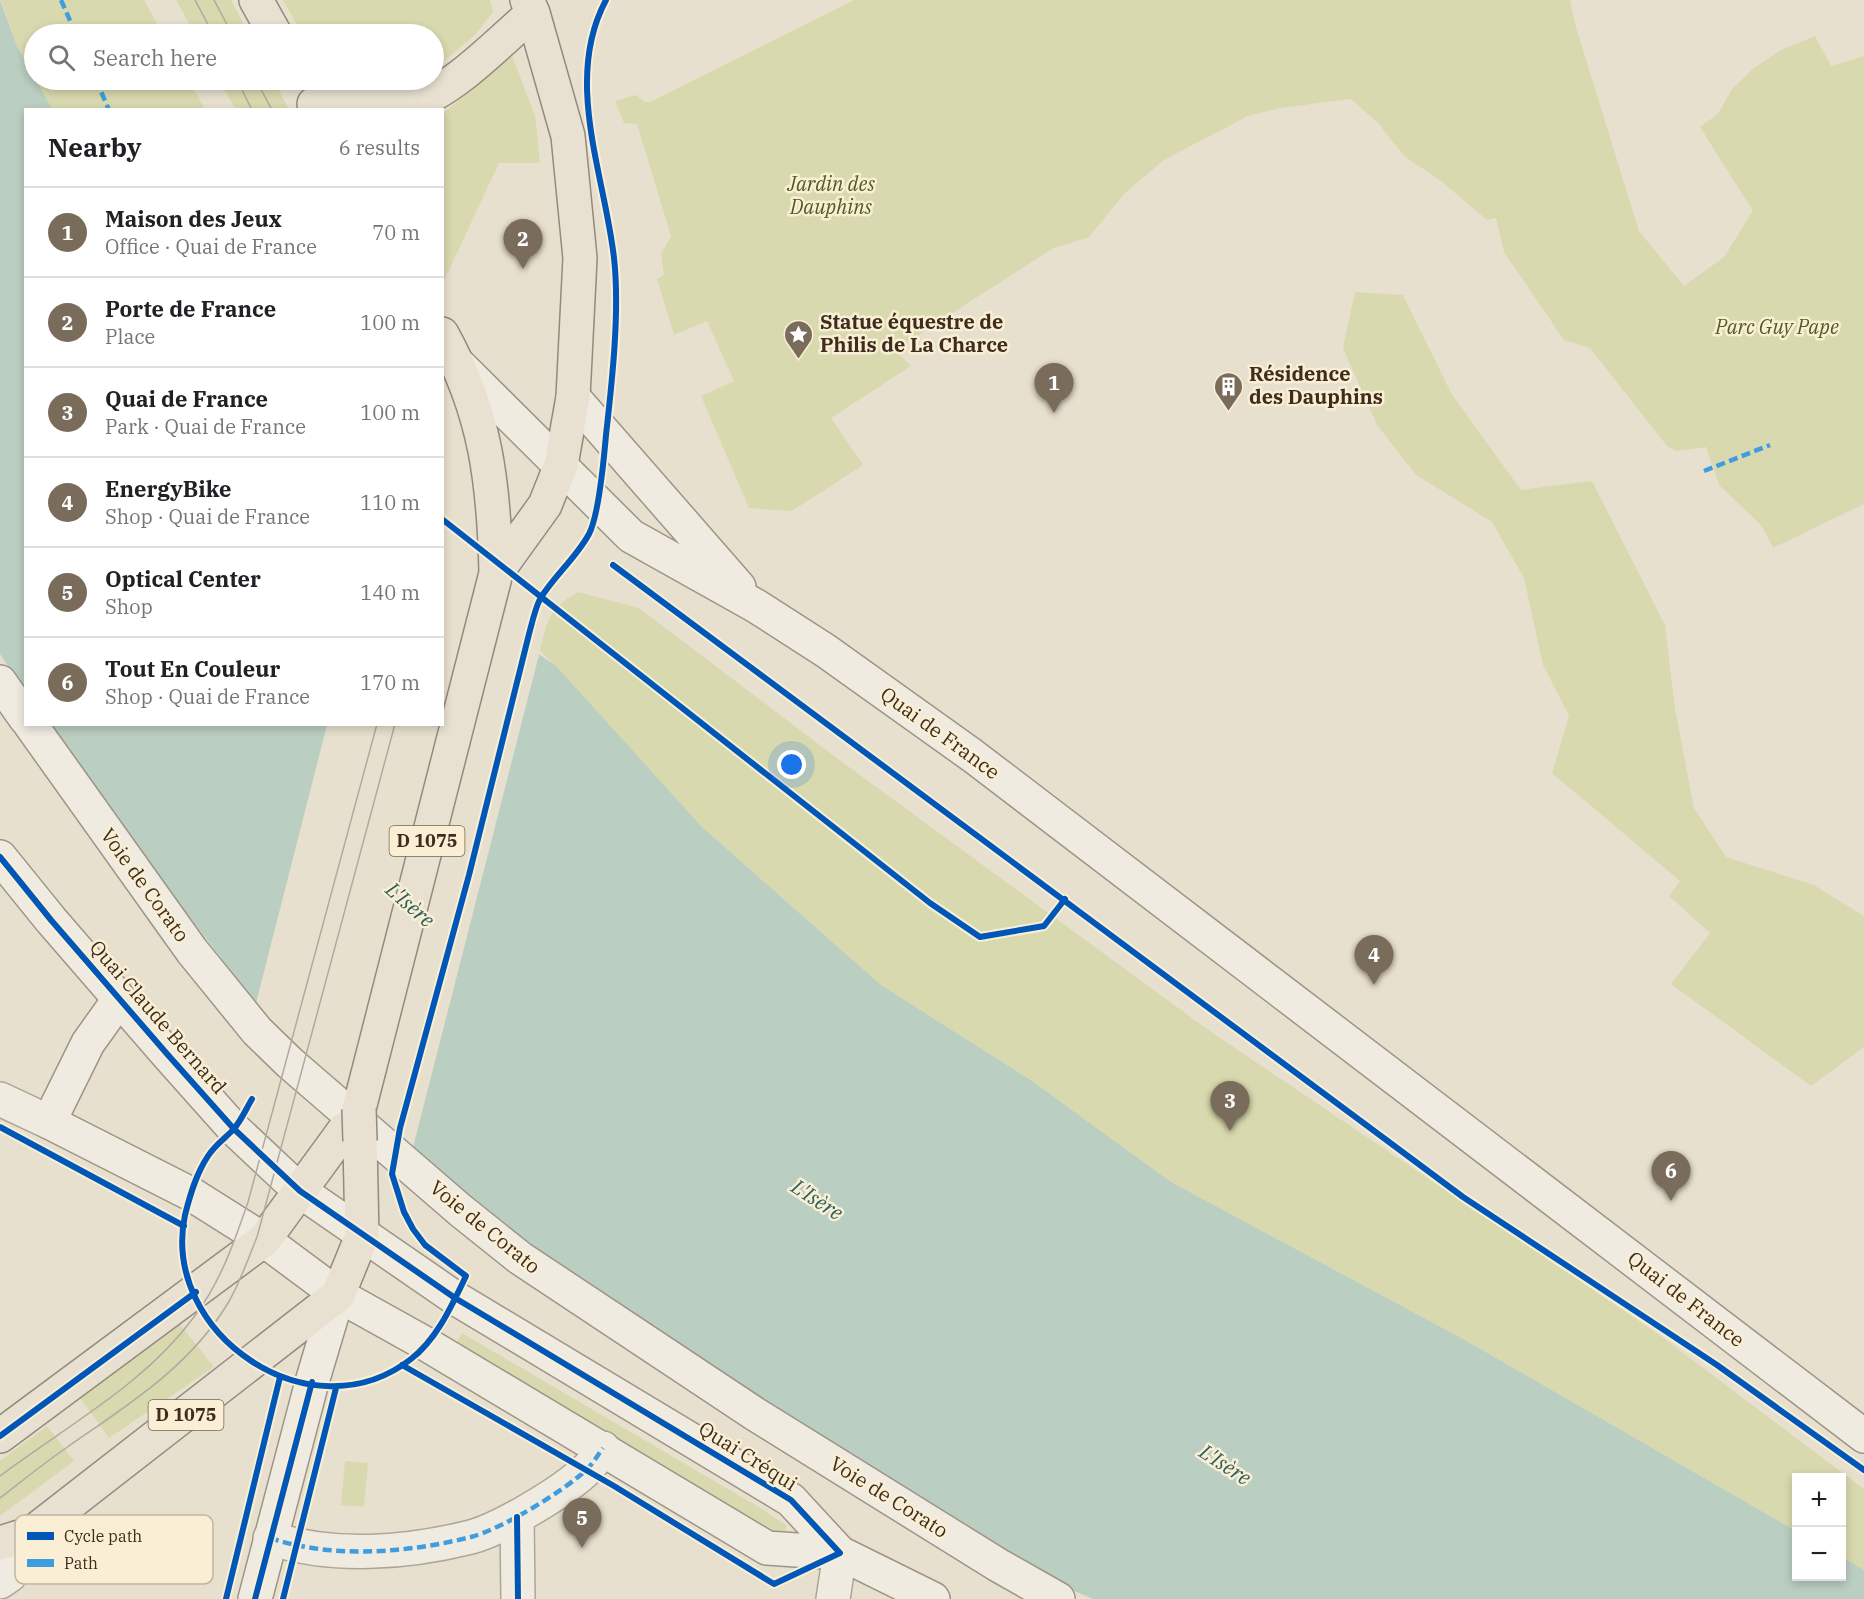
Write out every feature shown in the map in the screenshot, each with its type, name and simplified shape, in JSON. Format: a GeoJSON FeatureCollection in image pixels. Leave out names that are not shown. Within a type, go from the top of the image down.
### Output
{"type":"FeatureCollection","features":[{"type":"Feature","properties":{"kind":"main road"},"geometry":{"type":"LineString","coordinates":[[256,0],[269,24]]}},
{"type":"Feature","properties":{"kind":"main road"},"geometry":{"type":"LineString","coordinates":[[444,88],[536,4]]}},
{"type":"Feature","properties":{"kind":"main road","name":"D 1075"},"geometry":{"type":"LineString","coordinates":[[496,573],[545,505],[561,465],[573,398],[580,258],[568,136],[536,4]]}},
{"type":"Feature","properties":{"kind":"main road"},"geometry":{"type":"LineString","coordinates":[[311,98],[395,104],[417,101],[442,90]]}},
{"type":"Feature","properties":{"kind":"main road","name":"D 1075"},"geometry":{"type":"LineString","coordinates":[[362,1236],[355,1127],[496,573],[495,519],[485,446],[477,410],[460,366],[444,338]]}},
{"type":"Feature","properties":{"kind":"main road","name":"Quai de France"},"geometry":{"type":"LineString","coordinates":[[460,366],[631,536],[756,606],[826,651],[991,770],[1243,964],[1640,1262],[1864,1436]]}},
{"type":"Feature","properties":{"kind":"main road","name":"Quai de France"},"geometry":{"type":"LineString","coordinates":[[573,398],[756,606]]}},
{"type":"Feature","properties":{"kind":"main road"},"geometry":{"type":"LineString","coordinates":[[0,682],[24,716]]}},
{"type":"Feature","properties":{"kind":"main road","name":"Voie de Corato"},"geometry":{"type":"LineString","coordinates":[[31,726],[192,951],[257,1031],[290,1063],[460,1210],[520,1258],[755,1414],[998,1565],[1058,1599]]}},
{"type":"Feature","properties":{"kind":"main road","name":"Quai Claude Bernard"},"geometry":{"type":"LineString","coordinates":[[0,857],[116,998],[234,1129],[300,1191],[362,1236]]}},
{"type":"Feature","properties":{"kind":"main road","name":"Quai Claude Bernard"},"geometry":{"type":"LineString","coordinates":[[49,1122],[88,1043],[113,1008],[116,998]]}},
{"type":"Feature","properties":{"kind":"main road","name":"Quai Créqui"},"geometry":{"type":"LineString","coordinates":[[7,1102],[191,1194],[264,1240],[338,1295],[603,1448],[767,1548],[840,1553]]}},
{"type":"Feature","properties":{"kind":"main road","name":"D 1075"},"geometry":{"type":"LineString","coordinates":[[300,1191],[355,1127]]}},
{"type":"Feature","properties":{"kind":"main road"},"geometry":{"type":"LineString","coordinates":[[0,1435],[264,1240],[300,1191]]}},
{"type":"Feature","properties":{"kind":"main road"},"geometry":{"type":"LineString","coordinates":[[255,1599],[338,1295],[362,1236]]}},
{"type":"Feature","properties":{"kind":"main road","name":"Quai Créqui"},"geometry":{"type":"LineString","coordinates":[[362,1236],[455,1298],[791,1500],[840,1553],[933,1599]]}},
{"type":"Feature","properties":{"kind":"main road","name":"D 1075"},"geometry":{"type":"LineString","coordinates":[[55,1515],[338,1295]]}},
{"type":"Feature","properties":{"kind":"main road"},"geometry":{"type":"LineString","coordinates":[[268,1545],[295,1545],[347,1551],[410,1547],[472,1537],[517,1517],[586,1470],[603,1448]]}},
{"type":"Feature","properties":{"kind":"main road"},"geometry":{"type":"LineString","coordinates":[[517,1517],[518,1599]]}},
{"type":"Feature","properties":{"kind":"main road","name":"D 1075"},"geometry":{"type":"LineString","coordinates":[[0,1542],[15,1538]]}},
{"type":"Feature","properties":{"kind":"main road"},"geometry":{"type":"LineString","coordinates":[[833,1599],[840,1553]]}},
{"type":"Feature","properties":{"kind":"main road"},"geometry":{"type":"LineString","coordinates":[[0,1582],[10,1575],[15,1565]]}},
{"type":"Feature","properties":{"kind":"green space"},"geometry":{"type":"Polygon","coordinates":[[[1,0],[144,0],[157,24],[24,24],[24,59],[1,0]]]}},
{"type":"Feature","properties":{"kind":"green space"},"geometry":{"type":"Polygon","coordinates":[[[176,0],[231,0],[244,24],[189,24],[176,0]]]}},
{"type":"Feature","properties":{"kind":"green space"},"geometry":{"type":"Polygon","coordinates":[[[283,0],[490,0],[493,12],[475,35],[444,61],[444,24],[296,24],[283,0]]]}},
{"type":"Feature","properties":{"kind":"green space","name":"Jardin des Dauphins"},"geometry":{"type":"Polygon","coordinates":[[[854,0],[1570,0],[1575,24],[1639,231],[1684,286],[1724,257],[1753,211],[1700,127],[1718,114],[1732,89],[1754,68],[1781,50],[1815,36],[1831,66],[1864,56],[1864,504],[1773,548],[1761,525],[1719,485],[1706,447],[1676,451],[1667,446],[1590,348],[1564,340],[1504,252],[1496,218],[1487,220],[1441,181],[1404,156],[1378,123],[1351,99],[1280,108],[1248,116],[1164,160],[1125,193],[1089,237],[1052,249],[895,350],[911,366],[831,418],[863,465],[792,511],[749,508],[701,396],[734,381],[707,321],[674,335],[657,279],[664,275],[661,254],[671,236],[637,124],[624,123],[615,101],[636,95],[645,102],[650,102],[854,0]]]}},
{"type":"Feature","properties":{"kind":"green space"},"geometry":{"type":"Polygon","coordinates":[[[512,56],[535,115],[540,163],[499,163],[444,281],[444,112],[512,56]]]}},
{"type":"Feature","properties":{"kind":"green space"},"geometry":{"type":"Polygon","coordinates":[[[41,90],[194,90],[204,108],[51,108],[41,90]]]}},
{"type":"Feature","properties":{"kind":"green space"},"geometry":{"type":"Polygon","coordinates":[[[225,90],[279,90],[288,108],[234,108],[225,90]]]}},
{"type":"Feature","properties":{"kind":"green space"},"geometry":{"type":"Polygon","coordinates":[[[1355,292],[1403,295],[1451,393],[1521,490],[1592,481],[1665,625],[1675,708],[1694,808],[1726,857],[1814,885],[1864,916],[1864,1047],[1811,1086],[1671,984],[1710,933],[1669,896],[1680,881],[1552,773],[1569,716],[1543,665],[1524,578],[1492,522],[1416,475],[1377,425],[1343,348],[1355,292]]]}},
{"type":"Feature","properties":{"kind":"green space"},"geometry":{"type":"Polygon","coordinates":[[[578,592],[639,608],[838,759],[1207,1029],[1661,1336],[1843,1473],[1792,1473],[1792,1529],[1465,1340],[1171,1182],[1032,1081],[881,985],[701,826],[540,650],[551,615],[568,598],[578,592]]]}},
{"type":"Feature","properties":{"kind":"green space"},"geometry":{"type":"Polygon","coordinates":[[[178,1322],[214,1367],[109,1438],[78,1395],[178,1322]]]}},
{"type":"Feature","properties":{"kind":"green space"},"geometry":{"type":"Polygon","coordinates":[[[462,1333],[762,1509],[786,1525],[786,1531],[781,1535],[772,1531],[455,1345],[462,1333]]]}},
{"type":"Feature","properties":{"kind":"green space"},"geometry":{"type":"Polygon","coordinates":[[[47,1426],[74,1461],[0,1516],[0,1461],[47,1426]]]}},
{"type":"Feature","properties":{"kind":"green space"},"geometry":{"type":"Polygon","coordinates":[[[345,1461],[368,1463],[364,1507],[341,1505],[345,1461]]]}},
{"type":"Feature","properties":{"kind":"green space"},"geometry":{"type":"Polygon","coordinates":[[[1846,1475],[1864,1489],[1864,1570],[1846,1559],[1846,1475]]]}},
{"type":"Feature","properties":{"kind":"water"},"geometry":{"type":"Polygon","coordinates":[[[0,0],[24,59],[24,90],[41,90],[51,108],[24,108],[24,690],[0,654],[0,0]]]}},
{"type":"Feature","properties":{"kind":"water","name":"L'Isère"},"geometry":{"type":"Polygon","coordinates":[[[444,589],[556,666],[701,826],[881,985],[1032,1081],[1171,1182],[1465,1340],[1792,1529],[1792,1581],[1846,1581],[1846,1559],[1864,1570],[1864,1599],[1093,1599],[1044,1578],[498,1229],[275,1029],[76,768],[48,726],[444,726],[444,589]]]}},
{"type":"Feature","properties":{"kind":"pier"},"geometry":{"type":"Polygon","coordinates":[[[444,586],[540,651],[411,1155],[255,1007],[327,726],[444,726],[444,586]]]}},
{"type":"Feature","properties":{"kind":"tram line"},"geometry":{"type":"LineString","coordinates":[[195,0],[208,24]]}},
{"type":"Feature","properties":{"kind":"tram line"},"geometry":{"type":"LineString","coordinates":[[214,0],[227,24]]}},
{"type":"Feature","properties":{"kind":"tram line"},"geometry":{"type":"LineString","coordinates":[[242,90],[251,108]]}},
{"type":"Feature","properties":{"kind":"tram line"},"geometry":{"type":"LineString","coordinates":[[261,90],[271,108]]}},
{"type":"Feature","properties":{"kind":"tram line"},"geometry":{"type":"LineString","coordinates":[[0,1476],[103,1403],[152,1364],[194,1317],[219,1276],[248,1202],[376,726]]}},
{"type":"Feature","properties":{"kind":"tram line"},"geometry":{"type":"LineString","coordinates":[[0,1498],[155,1384],[195,1347],[228,1303],[257,1237],[394,726]]}},
{"type":"Feature","properties":{"kind":"marked path"},"geometry":{"type":"LineString","coordinates":[[61,0],[72,24]]}},
{"type":"Feature","properties":{"kind":"marked path"},"geometry":{"type":"LineString","coordinates":[[100,90],[108,108]]}},
{"type":"Feature","properties":{"kind":"marked path"},"geometry":{"type":"LineString","coordinates":[[1704,471],[1770,445]]}},
{"type":"Feature","properties":{"kind":"marked path"},"geometry":{"type":"LineString","coordinates":[[270,1538],[319,1549],[370,1551],[421,1547],[471,1537],[515,1518],[563,1489],[593,1463],[603,1448]]}},
{"type":"Feature","properties":{"kind":"cycle path"},"geometry":{"type":"LineString","coordinates":[[252,1099],[233,1130],[208,1156],[189,1200],[185,1215],[183,1259],[196,1299],[219,1333],[251,1361],[289,1379],[330,1386],[372,1380],[411,1359],[429,1342],[443,1321],[466,1276],[425,1245],[413,1229],[404,1212],[392,1174],[400,1128],[469,875],[535,612],[540,599],[589,534],[598,500],[613,370],[616,279],[609,227],[590,128],[587,95],[588,63],[594,31],[606,0]]}},
{"type":"Feature","properties":{"kind":"cycle path"},"geometry":{"type":"LineString","coordinates":[[444,521],[930,903],[980,937],[1044,926],[1065,899]]}},
{"type":"Feature","properties":{"kind":"cycle path"},"geometry":{"type":"LineString","coordinates":[[613,565],[1463,1197],[1717,1365],[1864,1470]]}},
{"type":"Feature","properties":{"kind":"cycle path"},"geometry":{"type":"LineString","coordinates":[[0,857],[51,920],[234,1129],[300,1191],[455,1298],[791,1500],[840,1553]]}},
{"type":"Feature","properties":{"kind":"cycle path"},"geometry":{"type":"LineString","coordinates":[[0,1127],[184,1226]]}},
{"type":"Feature","properties":{"kind":"cycle path"},"geometry":{"type":"LineString","coordinates":[[0,1436],[196,1292]]}},
{"type":"Feature","properties":{"kind":"cycle path"},"geometry":{"type":"LineString","coordinates":[[402,1365],[614,1486],[774,1584],[840,1553]]}},
{"type":"Feature","properties":{"kind":"cycle path"},"geometry":{"type":"LineString","coordinates":[[226,1599],[280,1377]]}},
{"type":"Feature","properties":{"kind":"cycle path"},"geometry":{"type":"LineString","coordinates":[[255,1599],[312,1382]]}},
{"type":"Feature","properties":{"kind":"cycle path"},"geometry":{"type":"LineString","coordinates":[[283,1599],[336,1388]]}},
{"type":"Feature","properties":{"kind":"cycle path"},"geometry":{"type":"LineString","coordinates":[[517,1517],[518,1599]]}},
{"type":"Feature","properties":{"kind":"place","name":"Porte de France"},"geometry":{"type":"Point","coordinates":[523,269]}},
{"type":"Feature","properties":{"kind":"place","name":"Statue équestre de Philis de La Charce"},"geometry":{"type":"Point","coordinates":[799,360]}},
{"type":"Feature","properties":{"kind":"place","name":"Résidence des Dauphins"},"geometry":{"type":"Point","coordinates":[1228,412]}},
{"type":"Feature","properties":{"kind":"place","name":"Maison des Jeux"},"geometry":{"type":"Point","coordinates":[1054,413]}},
{"type":"Feature","properties":{"kind":"place","name":"EnergyBike"},"geometry":{"type":"Point","coordinates":[1374,985]}},
{"type":"Feature","properties":{"kind":"place","name":"Quai de France"},"geometry":{"type":"Point","coordinates":[1230,1131]}},
{"type":"Feature","properties":{"kind":"place","name":"Tout En Couleur"},"geometry":{"type":"Point","coordinates":[1671,1201]}},
{"type":"Feature","properties":{"kind":"place","name":"Optical Center"},"geometry":{"type":"Point","coordinates":[582,1548]}},
{"type":"Feature","properties":{"kind":"park label","name":"Parc Guy Pape"},"geometry":{"type":"Point","coordinates":[1777,327]}}]}
